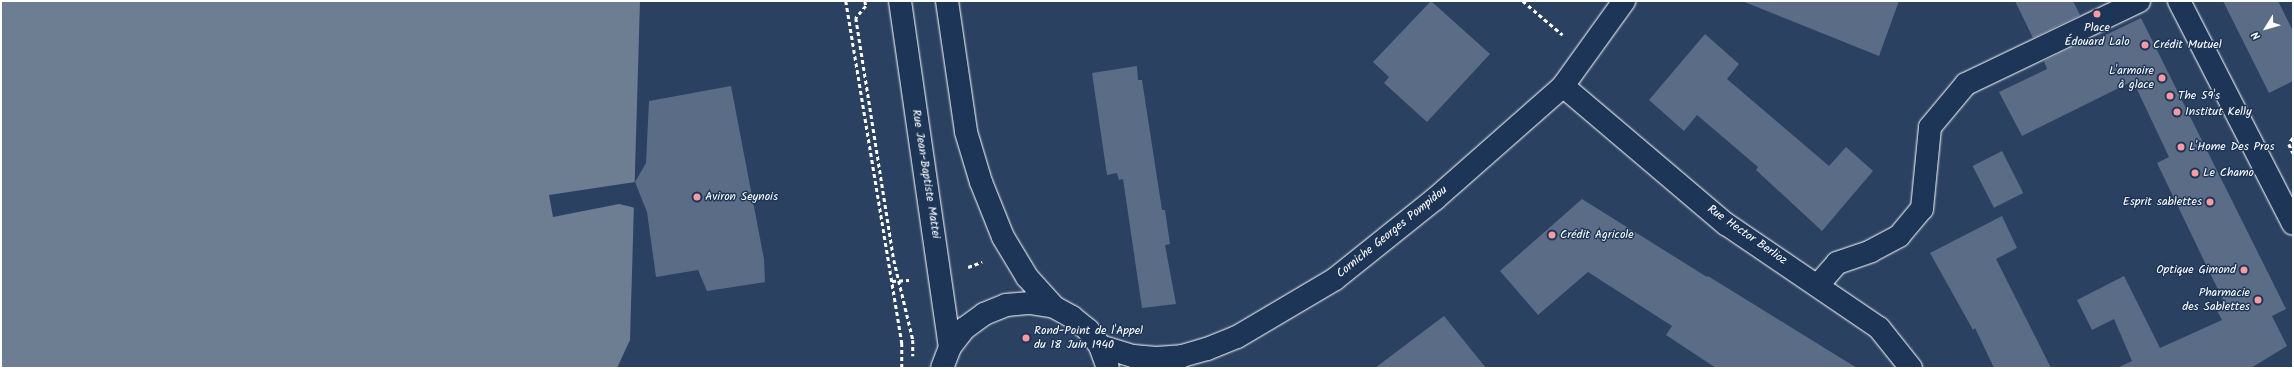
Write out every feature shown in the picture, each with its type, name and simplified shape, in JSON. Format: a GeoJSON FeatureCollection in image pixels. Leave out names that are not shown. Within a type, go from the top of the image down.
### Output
{"type":"FeatureCollection","features":[{"type":"Feature","properties":{"kind":"main road","name":"Rue Jean-Baptiste Mattei"},"geometry":{"type":"LineString","coordinates":[[900,1],[950,347]]}},
{"type":"Feature","properties":{"kind":"main road"},"geometry":{"type":"LineString","coordinates":[[947,1],[966,132],[981,182],[1003,237],[1027,277],[1054,307],[1077,321],[1100,346],[1108,368]]}},
{"type":"Feature","properties":{"kind":"main road","name":"Corniche Georges Pompidou"},"geometry":{"type":"LineString","coordinates":[[1100,346],[1133,356],[1163,357],[1182,356],[1207,349],[1237,337],[1335,280],[1435,199],[1563,86],[1624,1]]}},
{"type":"Feature","properties":{"kind":"main road"},"geometry":{"type":"LineString","coordinates":[[1818,285],[1837,263],[1871,251],[1898,236],[1922,209],[1930,127],[1966,84],[2139,1]]}},
{"type":"Feature","properties":{"kind":"main road"},"geometry":{"type":"LineString","coordinates":[[2179,1],[2293,224]]}},
{"type":"Feature","properties":{"kind":"main road","name":"Rue Hector Berlioz"},"geometry":{"type":"LineString","coordinates":[[1563,86],[1726,224],[1818,285],[1879,328],[1911,368]]}},
{"type":"Feature","properties":{"kind":"main road"},"geometry":{"type":"LineString","coordinates":[[942,368],[950,347],[971,323],[984,314],[1006,305],[1030,303],[1054,307]]}},
{"type":"Feature","properties":{"kind":"path"},"geometry":{"type":"LineString","coordinates":[[846,1],[902,343],[902,368]]}},
{"type":"Feature","properties":{"kind":"path"},"geometry":{"type":"LineString","coordinates":[[865,1],[866,6],[856,18],[894,260],[913,340],[913,361]]}},
{"type":"Feature","properties":{"kind":"path"},"geometry":{"type":"LineString","coordinates":[[1523,1],[1586,55]]}},
{"type":"Feature","properties":{"kind":"path"},"geometry":{"type":"LineString","coordinates":[[2293,138],[2289,144],[2293,153]]}},
{"type":"Feature","properties":{"kind":"water"},"geometry":{"type":"Polygon","coordinates":[[[1,1],[640,1],[630,340],[617,368],[1,368],[1,1]]]}},
{"type":"Feature","properties":{"kind":"pier"},"geometry":{"type":"Polygon","coordinates":[[[635,182],[636,208],[619,204],[553,217],[549,195],[635,182]]]}},
{"type":"Feature","properties":{"kind":"building"},"geometry":{"type":"Polygon","coordinates":[[[1431,1],[1490,54],[1427,122],[1384,83],[1389,77],[1373,62],[1431,1]]]}},
{"type":"Feature","properties":{"kind":"building"},"geometry":{"type":"Polygon","coordinates":[[[1742,1],[1899,1],[1879,56],[1742,1]]]}},
{"type":"Feature","properties":{"kind":"building"},"geometry":{"type":"Polygon","coordinates":[[[2015,1],[2073,1],[2080,15],[2033,38],[2015,1]]]}},
{"type":"Feature","properties":{"kind":"building"},"geometry":{"type":"Polygon","coordinates":[[[2223,1],[2278,1],[2293,31],[2293,81],[2269,93],[2223,1]]]}},
{"type":"Feature","properties":{"kind":"building"},"geometry":{"type":"Polygon","coordinates":[[[2141,18],[2286,309],[2272,316],[2287,346],[2251,368],[2117,368],[2132,361],[2114,319],[2092,330],[2077,300],[2124,276],[2160,348],[2222,320],[2215,307],[2224,302],[2157,163],[2169,157],[2133,81],[2022,136],[1999,92],[2047,69],[2044,61],[2091,38],[2093,41],[2141,18]]]}},
{"type":"Feature","properties":{"kind":"building"},"geometry":{"type":"Polygon","coordinates":[[[1705,34],[1739,64],[1727,79],[1829,166],[1846,147],[1873,171],[1822,231],[1756,170],[1758,167],[1697,115],[1684,131],[1649,100],[1705,34]]]}},
{"type":"Feature","properties":{"kind":"building"},"geometry":{"type":"Polygon","coordinates":[[[1137,66],[1138,80],[1142,80],[1162,210],[1165,210],[1170,244],[1165,245],[1176,304],[1142,308],[1123,179],[1119,180],[1117,173],[1107,175],[1092,73],[1137,66]]]}},
{"type":"Feature","properties":{"kind":"building","name":"Aviron Seynois"},"geometry":{"type":"Polygon","coordinates":[[[731,86],[764,259],[765,282],[707,291],[698,270],[656,277],[647,212],[635,182],[646,163],[649,101],[731,86]]]}},
{"type":"Feature","properties":{"kind":"building"},"geometry":{"type":"Polygon","coordinates":[[[2002,151],[2023,193],[1994,208],[1973,166],[2002,151]]]}},
{"type":"Feature","properties":{"kind":"building"},"geometry":{"type":"Polygon","coordinates":[[[1582,199],[1857,368],[1716,368],[1666,335],[1672,326],[1588,272],[1538,315],[1500,271],[1582,199]]]}},
{"type":"Feature","properties":{"kind":"building"},"geometry":{"type":"Polygon","coordinates":[[[2002,216],[2017,248],[1996,259],[2051,368],[1994,368],[1975,328],[1973,330],[1930,253],[2002,216]]]}},
{"type":"Feature","properties":{"kind":"building"},"geometry":{"type":"Polygon","coordinates":[[[1444,316],[1486,368],[1375,368],[1416,337],[1444,316]]]}},
{"type":"Feature","properties":{"kind":"place","name":"Place Édouard Lalo"},"geometry":{"type":"Point","coordinates":[2097,14]}},
{"type":"Feature","properties":{"kind":"place","name":"Crédit Mutuel"},"geometry":{"type":"Point","coordinates":[2145,45]}},
{"type":"Feature","properties":{"kind":"place","name":"L'armoire à glace"},"geometry":{"type":"Point","coordinates":[2162,78]}},
{"type":"Feature","properties":{"kind":"place","name":"The 59's"},"geometry":{"type":"Point","coordinates":[2170,96]}},
{"type":"Feature","properties":{"kind":"place","name":"Institut Kelly"},"geometry":{"type":"Point","coordinates":[2177,112]}},
{"type":"Feature","properties":{"kind":"place","name":"L'Home Des Pros"},"geometry":{"type":"Point","coordinates":[2181,147]}},
{"type":"Feature","properties":{"kind":"place","name":"Le Chamo"},"geometry":{"type":"Point","coordinates":[2195,173]}},
{"type":"Feature","properties":{"kind":"place","name":"Aviron Seynois"},"geometry":{"type":"Point","coordinates":[697,197]}},
{"type":"Feature","properties":{"kind":"place","name":"Esprit sablettes"},"geometry":{"type":"Point","coordinates":[2210,202]}},
{"type":"Feature","properties":{"kind":"place","name":"Crédit Agricole"},"geometry":{"type":"Point","coordinates":[1552,235]}},
{"type":"Feature","properties":{"kind":"place","name":"Optique Gimond"},"geometry":{"type":"Point","coordinates":[2244,270]}},
{"type":"Feature","properties":{"kind":"place","name":"Pharmacie des Sablettes"},"geometry":{"type":"Point","coordinates":[2258,300]}},
{"type":"Feature","properties":{"kind":"place","name":"Rond-Point de l'Appel du 18 Juin 1940"},"geometry":{"type":"Point","coordinates":[1026,338]}}]}
